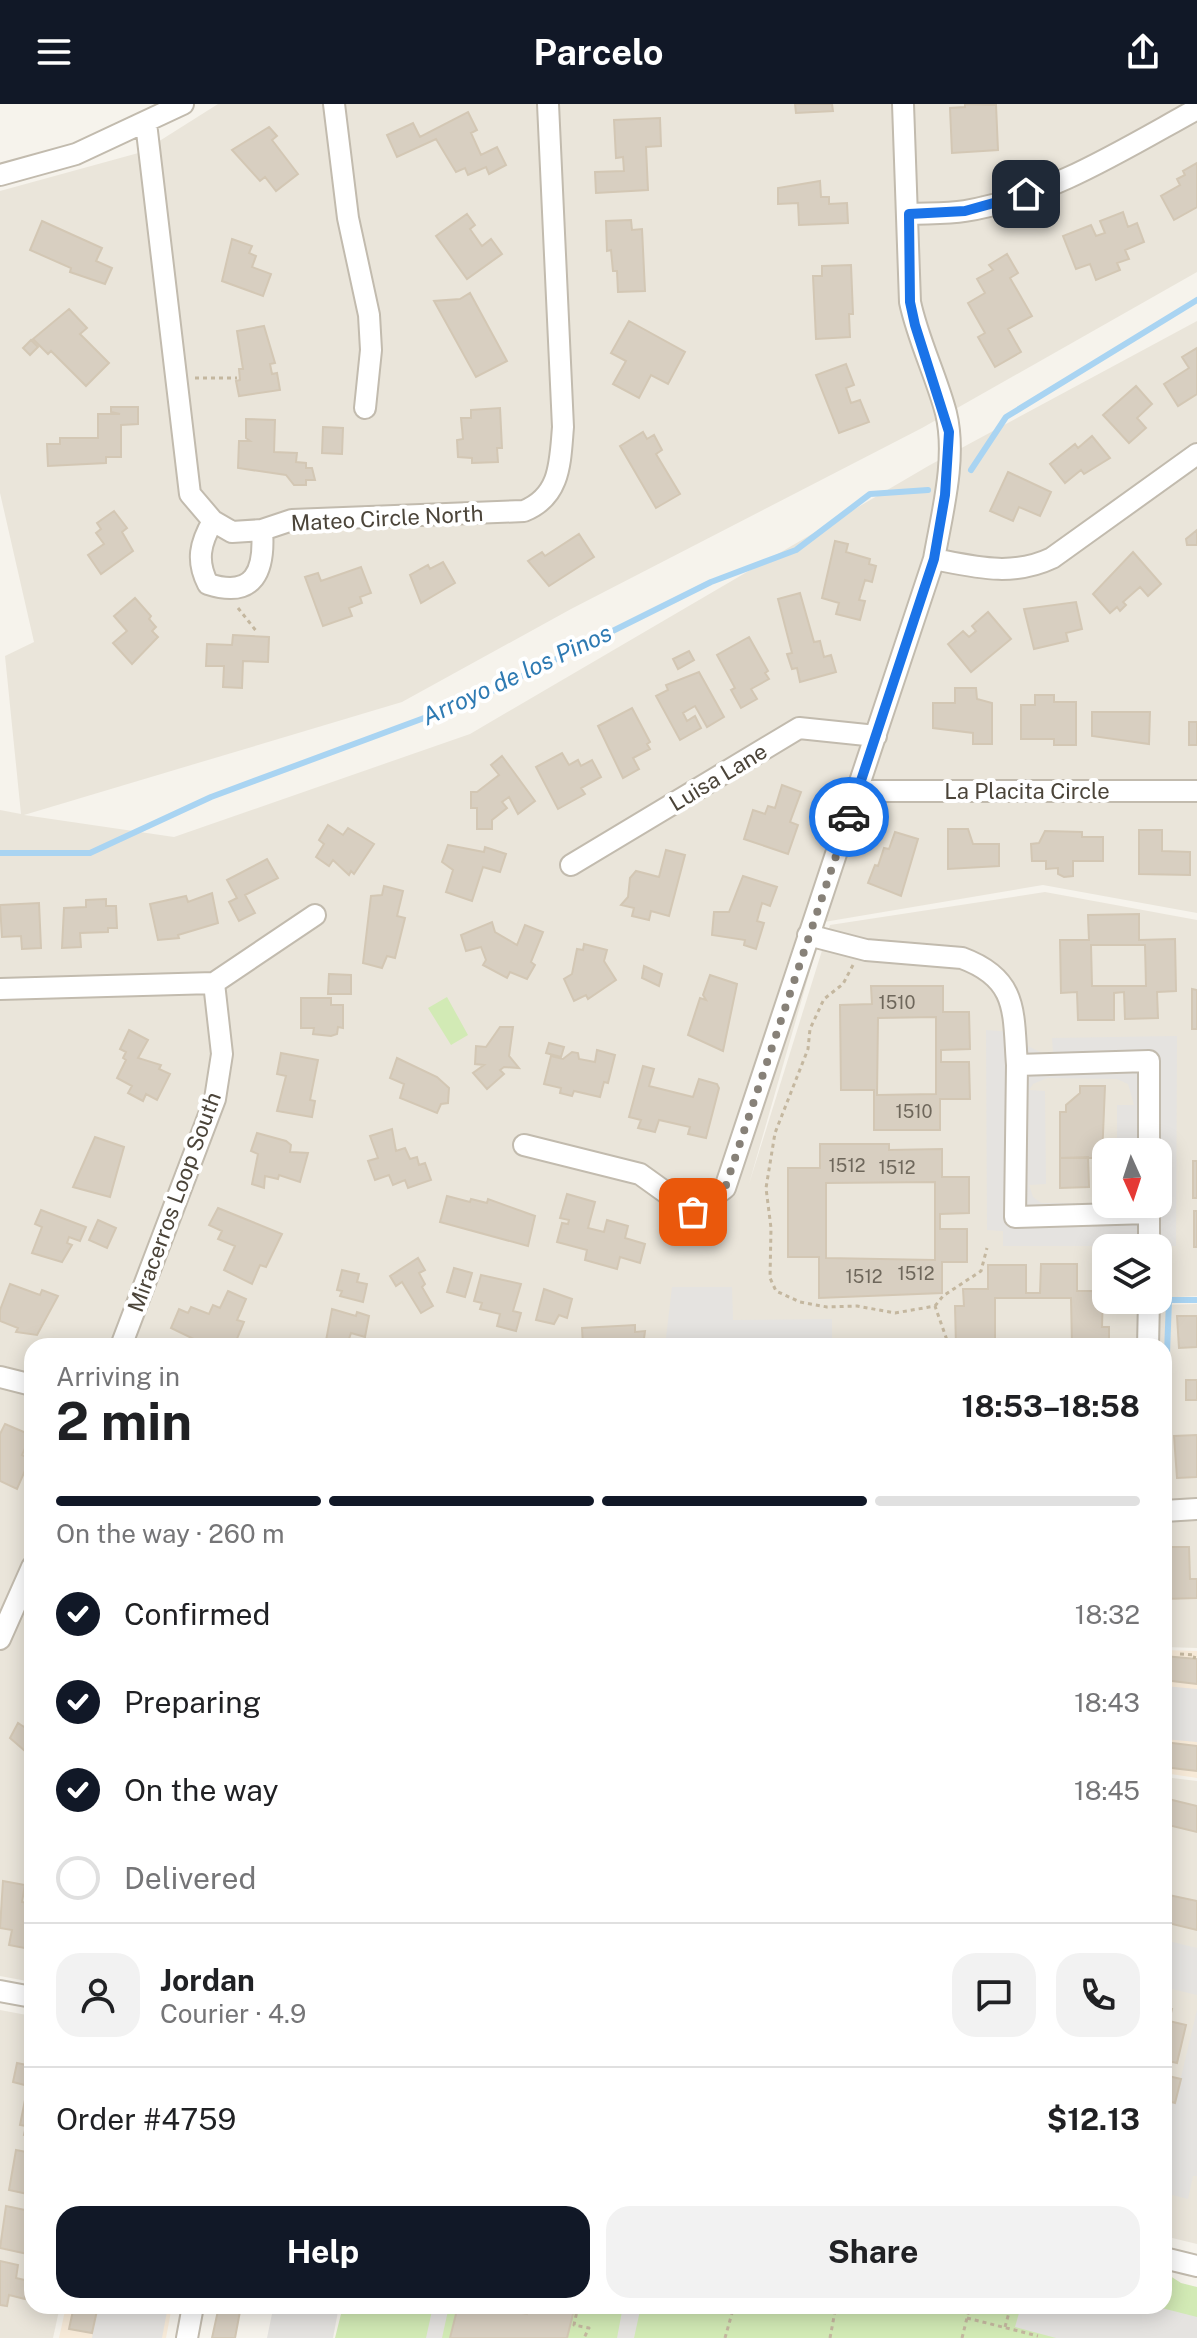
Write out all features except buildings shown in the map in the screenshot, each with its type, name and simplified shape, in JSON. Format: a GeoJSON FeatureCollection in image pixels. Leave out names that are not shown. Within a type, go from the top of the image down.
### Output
{"type":"FeatureCollection","features":[{"type":"Feature","properties":{"kind":"street"},"geometry":{"type":"LineString","coordinates":[[0,175],[76,154],[183,104]]}},
{"type":"Feature","properties":{"kind":"street"},"geometry":{"type":"LineString","coordinates":[[334,104],[348,218],[369,315],[371,350],[365,408]]}},
{"type":"Feature","properties":{"kind":"street","name":"Mateo Circle North"},"geometry":{"type":"LineString","coordinates":[[213,521],[203,537],[199,555],[201,572],[208,584],[226,590],[240,588],[254,578],[264,556],[262,530],[292,520],[524,511],[537,506],[549,494],[559,475],[563,427],[548,104]]}},
{"type":"Feature","properties":{"kind":"street"},"geometry":{"type":"LineString","coordinates":[[524,1145],[640,1174],[693,1212],[725,1188],[934,559],[945,495],[949,432],[910,302],[903,104]]}},
{"type":"Feature","properties":{"kind":"street"},"geometry":{"type":"LineString","coordinates":[[909,214],[965,211],[1026,194],[1085,171],[1197,109]]}},
{"type":"Feature","properties":{"kind":"street"},"geometry":{"type":"LineString","coordinates":[[146,123],[190,494],[213,521],[232,532],[262,530]]}},
{"type":"Feature","properties":{"kind":"street"},"geometry":{"type":"LineString","coordinates":[[934,559],[1000,571],[1037,566],[1197,454]]}},
{"type":"Feature","properties":{"kind":"street","name":"Luisa Lane"},"geometry":{"type":"LineString","coordinates":[[571,865],[799,728],[876,736]]}},
{"type":"Feature","properties":{"kind":"street","name":"La Placita Circle"},"geometry":{"type":"LineString","coordinates":[[858,791],[1197,791]]}},
{"type":"Feature","properties":{"kind":"street"},"geometry":{"type":"LineString","coordinates":[[0,989],[214,983],[315,915]]}},
{"type":"Feature","properties":{"kind":"street"},"geometry":{"type":"LineString","coordinates":[[808,935],[866,950],[962,958],[976,963],[1002,983],[1012,1000],[1017,1065],[1015,1217],[1092,1212]]}},
{"type":"Feature","properties":{"kind":"street","name":"Miracerros Loop South"},"geometry":{"type":"LineString","coordinates":[[124,1338],[215,1099],[222,1054],[214,983]]}},
{"type":"Feature","properties":{"kind":"street"},"geometry":{"type":"LineString","coordinates":[[1017,1065],[1149,1061],[1149,1138]]}},
{"type":"Feature","properties":{"kind":"street"},"geometry":{"type":"LineString","coordinates":[[1148,1338],[1149,1314]]}},
{"type":"Feature","properties":{"kind":"street"},"geometry":{"type":"LineString","coordinates":[[0,1377],[24,1383]]}},
{"type":"Feature","properties":{"kind":"street"},"geometry":{"type":"LineString","coordinates":[[1172,1511],[1197,1509]]}},
{"type":"Feature","properties":{"kind":"street"},"geometry":{"type":"LineString","coordinates":[[0,1639],[24,1585]]}},
{"type":"Feature","properties":{"kind":"street"},"geometry":{"type":"LineString","coordinates":[[1,1994],[24,1996]]}},
{"type":"Feature","properties":{"kind":"street"},"geometry":{"type":"LineString","coordinates":[[1172,2260],[1197,2266]]}},
{"type":"Feature","properties":{"kind":"street"},"geometry":{"type":"LineString","coordinates":[[187,2338],[192,2314]]}},
{"type":"Feature","properties":{"kind":"path"},"geometry":{"type":"LineString","coordinates":[[191,379],[237,378]]}},
{"type":"Feature","properties":{"kind":"path"},"geometry":{"type":"LineString","coordinates":[[238,608],[257,632]]}},
{"type":"Feature","properties":{"kind":"path"},"geometry":{"type":"LineString","coordinates":[[855,957],[850,976],[824,999],[819,1009],[810,1029],[808,1049],[775,1133],[766,1188],[771,1228],[770,1278],[776,1291],[800,1302],[827,1307],[857,1306],[895,1313],[935,1306],[943,1296],[981,1271],[987,1248]]}},
{"type":"Feature","properties":{"kind":"path"},"geometry":{"type":"LineString","coordinates":[[935,1306],[946,1338]]}},
{"type":"Feature","properties":{"kind":"path"},"geometry":{"type":"LineString","coordinates":[[1180,1654],[1195,1655],[1194,1659]]}},
{"type":"Feature","properties":{"kind":"path"},"geometry":{"type":"LineString","coordinates":[[576,2314],[574,2325],[589,2328],[584,2338]]}},
{"type":"Feature","properties":{"kind":"path"},"geometry":{"type":"LineString","coordinates":[[725,2338],[732,2314]]}},
{"type":"Feature","properties":{"kind":"path"},"geometry":{"type":"LineString","coordinates":[[830,2338],[834,2314]]}},
{"type":"Feature","properties":{"kind":"path"},"geometry":{"type":"LineString","coordinates":[[962,2338],[968,2314]]}},
{"type":"Feature","properties":{"kind":"path"},"geometry":{"type":"LineString","coordinates":[[1005,2327],[1009,2314]]}},
{"type":"Feature","properties":{"kind":"path"},"geometry":{"type":"LineString","coordinates":[[967,2318],[1038,2336]]}},
{"type":"Feature","properties":{"kind":"shaded area"},"geometry":{"type":"Polygon","coordinates":[[[218,104],[1197,104],[1197,272],[922,428],[571,609],[402,702],[24,815],[174,837],[470,734],[930,465],[1197,321],[1197,913],[1043,885],[824,922],[749,1184],[830,925],[1045,892],[1197,920],[1197,1296],[1172,1297],[1172,1234],[1092,1234],[1092,1314],[1156,1314],[1155,1338],[24,1338],[24,1980],[0,1976],[0,810],[21,814],[5,656],[34,642],[0,493],[0,191],[142,152],[218,104]]]}},
{"type":"Feature","properties":{"kind":"shaded area"},"geometry":{"type":"Polygon","coordinates":[[[986,1030],[1027,1033],[1028,1046],[1044,1054],[1053,1053],[1052,1038],[1177,1036],[1176,1246],[1172,1246],[1172,1234],[1092,1234],[1092,1246],[1003,1246],[1003,1231],[987,1230],[986,1030]]]}},
{"type":"Feature","properties":{"kind":"shaded area"},"geometry":{"type":"Polygon","coordinates":[[[672,1287],[732,1287],[733,1320],[832,1319],[832,1338],[666,1338],[672,1287]]]}},
{"type":"Feature","properties":{"kind":"shaded area"},"geometry":{"type":"Polygon","coordinates":[[[1197,1304],[1197,1648],[1172,1647],[1172,1338],[1160,1338],[1160,1314],[1172,1314],[1172,1305],[1197,1304]]]}},
{"type":"Feature","properties":{"kind":"shaded area"},"geometry":{"type":"Polygon","coordinates":[[[1172,1650],[1197,1651],[1197,1778],[1172,1774],[1172,1650]]]}},
{"type":"Feature","properties":{"kind":"shaded area"},"geometry":{"type":"Polygon","coordinates":[[[1172,1687],[1197,1689],[1197,1742],[1172,1740],[1172,1687]]]}},
{"type":"Feature","properties":{"kind":"shaded area"},"geometry":{"type":"Polygon","coordinates":[[[1172,1778],[1197,1781],[1197,2244],[1172,2238],[1172,1778]]]}},
{"type":"Feature","properties":{"kind":"shaded area"},"geometry":{"type":"Polygon","coordinates":[[[1172,1942],[1197,1948],[1197,1995],[1172,1989],[1172,1942]]]}},
{"type":"Feature","properties":{"kind":"shaded area"},"geometry":{"type":"Polygon","coordinates":[[[0,2010],[24,2014],[24,2314],[58,2314],[53,2338],[0,2338],[0,2010]]]}},
{"type":"Feature","properties":{"kind":"shaded area"},"geometry":{"type":"Polygon","coordinates":[[[1197,2010],[1197,2176],[1193,2176],[1188,2199],[1172,2195],[1172,2102],[1175,2102],[1197,2010]]]}},
{"type":"Feature","properties":{"kind":"shaded area"},"geometry":{"type":"Polygon","coordinates":[[[1172,2311],[1197,2317],[1197,2338],[1056,2338],[1015,2327],[1019,2314],[1172,2314],[1172,2311]]]}},
{"type":"Feature","properties":{"kind":"shaded area"},"geometry":{"type":"Polygon","coordinates":[[[64,2314],[170,2314],[166,2338],[59,2338],[64,2314]]]}},
{"type":"Feature","properties":{"kind":"shaded area"},"geometry":{"type":"Polygon","coordinates":[[[96,2314],[166,2314],[162,2338],[92,2338],[96,2314]]]}},
{"type":"Feature","properties":{"kind":"shaded area"},"geometry":{"type":"Polygon","coordinates":[[[272,2314],[338,2314],[333,2338],[267,2338],[272,2314]]]}},
{"type":"Feature","properties":{"kind":"shaded area"},"geometry":{"type":"Polygon","coordinates":[[[431,2314],[447,2314],[442,2338],[426,2338],[431,2314]]]}},
{"type":"Feature","properties":{"kind":"shaded area"},"geometry":{"type":"Polygon","coordinates":[[[622,2314],[639,2314],[634,2338],[617,2338],[622,2314]]]}},
{"type":"Feature","properties":{"kind":"green space"},"geometry":{"type":"Polygon","coordinates":[[[447,997],[468,1035],[451,1045],[428,1008],[447,997]]]}},
{"type":"Feature","properties":{"kind":"green space"},"geometry":{"type":"Polygon","coordinates":[[[1172,2277],[1197,2287],[1197,2338],[335,2338],[341,2314],[1172,2314],[1172,2277]]]}},
{"type":"Feature","properties":{"kind":"waterway","name":"Arroyo de los Pinos"},"geometry":{"type":"LineString","coordinates":[[971,470],[1006,417],[1197,300]]}},
{"type":"Feature","properties":{"kind":"waterway","name":"Arroyo de los Pinos"},"geometry":{"type":"LineString","coordinates":[[0,853],[90,853],[211,797],[478,698],[711,582],[796,550],[870,494],[928,490]]}},
{"type":"Feature","properties":{"kind":"waterway"},"geometry":{"type":"LineString","coordinates":[[1168,1338],[1169,1300],[1197,1300]]}},
{"type":"Feature","properties":{"kind":"way so far"},"geometry":{"type":"LineString","coordinates":[[693,1212],[725,1188],[849,817]]}},
{"type":"Feature","properties":{"kind":"route"},"geometry":{"type":"LineString","coordinates":[[849,817],[934,559],[945,495],[949,432],[946,413],[910,302],[909,214],[965,211],[1026,194]]}}]}
